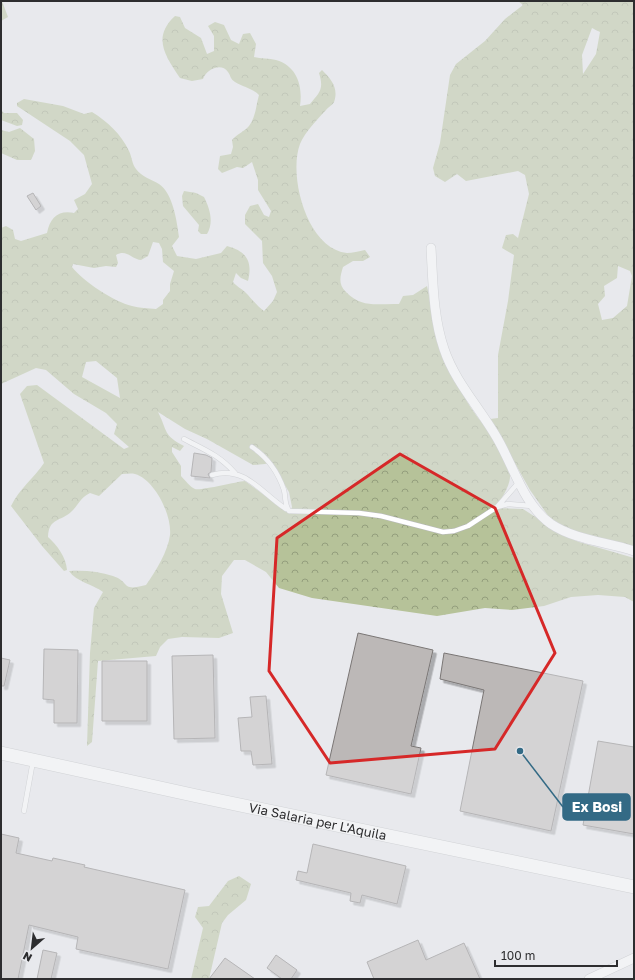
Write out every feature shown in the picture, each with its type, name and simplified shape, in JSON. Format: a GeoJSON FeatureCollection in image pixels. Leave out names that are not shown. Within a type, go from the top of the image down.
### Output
{"type":"FeatureCollection","features":[{"type":"Feature","properties":{"kind":"main road","name":"Via Salaria per L'Aquila"},"geometry":{"type":"LineString","coordinates":[[1,753],[205,798],[634,887]]}},
{"type":"Feature","properties":{"kind":"street"},"geometry":{"type":"LineString","coordinates":[[431,248],[437,320],[445,351],[464,389],[497,437],[533,507],[550,523],[562,531],[578,537],[612,544],[634,551]]}},
{"type":"Feature","properties":{"kind":"street"},"geometry":{"type":"LineString","coordinates":[[589,979],[634,958]]}},
{"type":"Feature","properties":{"kind":"lane"},"geometry":{"type":"LineString","coordinates":[[184,439],[214,453],[224,460],[235,473],[258,487],[276,502],[289,510],[359,513],[381,516],[443,532],[454,531],[468,526],[497,507],[519,482]]}},
{"type":"Feature","properties":{"kind":"lane"},"geometry":{"type":"LineString","coordinates":[[252,447],[261,453],[273,467],[284,491],[285,505],[289,510]]}},
{"type":"Feature","properties":{"kind":"lane"},"geometry":{"type":"LineString","coordinates":[[212,475],[220,472],[235,473]]}},
{"type":"Feature","properties":{"kind":"lane"},"geometry":{"type":"LineString","coordinates":[[497,507],[508,504],[533,507]]}},
{"type":"Feature","properties":{"kind":"lane"},"geometry":{"type":"LineString","coordinates":[[24,811],[33,760]]}},
{"type":"Feature","properties":{"kind":"highlighted area"},"geometry":{"type":"Polygon","coordinates":[[[400,454],[495,508],[555,653],[495,749],[330,763],[269,671],[277,538],[400,454]]]}},
{"type":"Feature","properties":{"kind":"green space"},"geometry":{"type":"Polygon","coordinates":[[[1,1],[8,17],[1,21],[1,1]]]}},
{"type":"Feature","properties":{"kind":"green space"},"geometry":{"type":"Polygon","coordinates":[[[518,1],[634,1],[634,550],[566,528],[549,517],[530,490],[490,419],[498,418],[498,355],[508,301],[514,255],[502,248],[506,235],[513,234],[518,238],[529,194],[525,175],[518,171],[466,181],[457,174],[445,182],[435,176],[433,168],[440,143],[450,75],[456,64],[485,41],[505,19],[523,5],[518,1]],[[592,28],[582,55],[583,74],[596,54],[600,32],[592,28]],[[618,266],[617,278],[604,286],[605,296],[598,304],[602,320],[613,318],[627,306],[632,276],[630,271],[618,266]]]}},
{"type":"Feature","properties":{"kind":"green space"},"geometry":{"type":"Polygon","coordinates":[[[175,16],[180,17],[185,28],[201,38],[207,54],[214,51],[214,36],[208,26],[215,22],[224,25],[231,40],[239,44],[243,34],[250,33],[256,44],[254,57],[276,60],[289,67],[294,72],[299,84],[301,99],[300,106],[310,104],[319,93],[321,83],[319,73],[322,70],[328,77],[336,92],[334,102],[312,126],[302,140],[297,158],[297,174],[299,191],[304,209],[311,225],[321,239],[333,248],[347,253],[365,250],[370,257],[363,261],[353,261],[343,267],[341,283],[343,289],[358,301],[365,303],[399,304],[403,296],[413,295],[427,286],[437,330],[452,372],[471,408],[503,453],[507,463],[510,474],[509,483],[496,508],[523,509],[555,531],[579,542],[634,558],[634,602],[625,597],[598,595],[571,597],[544,606],[512,610],[485,608],[437,616],[312,598],[279,588],[266,572],[245,560],[234,560],[222,576],[221,594],[233,633],[219,638],[182,637],[168,639],[160,647],[156,656],[98,661],[92,742],[87,746],[90,653],[94,608],[103,592],[76,578],[69,571],[91,571],[108,574],[119,578],[129,587],[146,585],[164,554],[169,541],[170,527],[161,499],[149,483],[135,474],[122,474],[99,496],[90,493],[86,495],[72,511],[53,523],[51,526],[48,537],[63,556],[67,570],[64,571],[42,546],[11,506],[18,494],[44,463],[20,394],[27,386],[37,385],[124,449],[129,447],[114,434],[117,424],[106,413],[74,394],[46,370],[36,368],[1,384],[1,228],[6,226],[13,230],[15,239],[21,241],[47,233],[50,223],[56,216],[69,212],[74,213],[78,209],[74,200],[85,194],[92,184],[84,155],[70,141],[17,106],[17,103],[24,99],[63,106],[84,114],[92,112],[109,124],[118,134],[126,145],[138,172],[159,184],[168,194],[174,208],[179,237],[172,246],[177,256],[196,259],[221,253],[227,246],[234,248],[243,254],[249,262],[250,268],[248,281],[241,278],[236,273],[233,282],[264,311],[273,301],[277,292],[272,276],[263,263],[262,241],[245,224],[245,215],[250,206],[258,204],[264,215],[269,217],[271,211],[258,190],[258,180],[252,162],[243,168],[237,167],[222,173],[218,169],[220,156],[231,154],[233,147],[232,140],[247,128],[251,122],[259,95],[233,81],[225,69],[218,67],[210,70],[203,79],[192,81],[180,78],[163,47],[164,31],[175,16]],[[153,242],[148,256],[141,260],[120,253],[116,255],[118,263],[116,267],[106,266],[94,268],[73,264],[72,267],[83,278],[108,296],[135,307],[156,309],[163,304],[163,300],[170,291],[170,284],[174,271],[163,262],[162,249],[159,243],[153,242]],[[96,361],[86,362],[82,377],[120,398],[117,378],[96,361]],[[158,412],[165,429],[172,439],[184,446],[180,451],[172,447],[172,452],[181,466],[181,476],[191,487],[195,489],[204,489],[245,481],[290,514],[292,507],[289,492],[271,462],[253,465],[207,439],[185,429],[158,412]]]}},
{"type":"Feature","properties":{"kind":"green space"},"geometry":{"type":"Polygon","coordinates":[[[1,110],[4,113],[17,113],[23,120],[22,125],[17,126],[1,120],[1,110]]]}},
{"type":"Feature","properties":{"kind":"green space"},"geometry":{"type":"Polygon","coordinates":[[[20,128],[34,139],[35,151],[31,160],[17,160],[1,153],[1,130],[9,132],[20,128]]]}},
{"type":"Feature","properties":{"kind":"green space"},"geometry":{"type":"Polygon","coordinates":[[[184,191],[196,193],[204,197],[208,206],[211,220],[207,234],[201,234],[198,231],[199,225],[183,206],[182,196],[184,191]]]}},
{"type":"Feature","properties":{"kind":"green space"},"geometry":{"type":"Polygon","coordinates":[[[239,876],[251,884],[246,900],[228,915],[222,923],[209,979],[191,979],[203,928],[195,917],[198,907],[209,906],[228,881],[239,876]]]}},
{"type":"Feature","properties":{"kind":"building"},"geometry":{"type":"Polygon","coordinates":[[[33,193],[41,206],[36,210],[27,196],[33,193]]]}},
{"type":"Feature","properties":{"kind":"building"},"geometry":{"type":"Polygon","coordinates":[[[194,453],[206,455],[212,458],[211,472],[208,474],[210,478],[191,476],[194,453]]]}},
{"type":"Feature","properties":{"kind":"building"},"geometry":{"type":"Polygon","coordinates":[[[358,633],[433,650],[411,746],[421,748],[411,794],[326,775],[358,633]]]}},
{"type":"Feature","properties":{"kind":"building"},"geometry":{"type":"Polygon","coordinates":[[[44,649],[78,650],[77,723],[54,723],[54,700],[43,699],[44,649]]]}},
{"type":"Feature","properties":{"kind":"building"},"geometry":{"type":"Polygon","coordinates":[[[444,653],[583,681],[551,831],[460,811],[484,690],[440,679],[444,653]]]}},
{"type":"Feature","properties":{"kind":"building"},"geometry":{"type":"Polygon","coordinates":[[[213,655],[215,738],[174,739],[172,656],[213,655]]]}},
{"type":"Feature","properties":{"kind":"building"},"geometry":{"type":"Polygon","coordinates":[[[1,658],[10,660],[4,686],[1,686],[1,658]]]}},
{"type":"Feature","properties":{"kind":"building"},"geometry":{"type":"Polygon","coordinates":[[[102,661],[147,661],[147,721],[102,721],[102,661]]]}},
{"type":"Feature","properties":{"kind":"building"},"geometry":{"type":"Polygon","coordinates":[[[266,696],[272,764],[253,765],[251,751],[241,751],[238,718],[252,717],[250,697],[266,696]]]}},
{"type":"Feature","properties":{"kind":"building"},"geometry":{"type":"Polygon","coordinates":[[[598,741],[634,747],[634,834],[583,825],[598,741]]]}},
{"type":"Feature","properties":{"kind":"building"},"geometry":{"type":"Polygon","coordinates":[[[1,834],[19,838],[16,853],[52,861],[53,858],[85,865],[84,867],[185,890],[168,969],[76,949],[78,937],[29,925],[18,979],[1,979],[1,834]]]}},
{"type":"Feature","properties":{"kind":"building"},"geometry":{"type":"Polygon","coordinates":[[[313,844],[406,866],[397,904],[362,895],[360,903],[350,901],[351,893],[296,880],[298,871],[307,873],[313,844]]]}},
{"type":"Feature","properties":{"kind":"building"},"geometry":{"type":"Polygon","coordinates":[[[418,940],[426,960],[464,943],[480,979],[374,979],[367,962],[418,940]]]}},
{"type":"Feature","properties":{"kind":"building"},"geometry":{"type":"Polygon","coordinates":[[[43,950],[57,953],[51,979],[37,979],[43,950]]]}},
{"type":"Feature","properties":{"kind":"building"},"geometry":{"type":"Polygon","coordinates":[[[276,955],[297,970],[291,979],[282,979],[267,968],[276,955]]]}},
{"type":"Feature","properties":{"kind":"building"},"geometry":{"type":"Polygon","coordinates":[[[225,958],[255,979],[209,979],[225,958]]]}},
{"type":"Feature","properties":{"kind":"place","name":"Ex Bosi"},"geometry":{"type":"Point","coordinates":[520,751]}}]}
